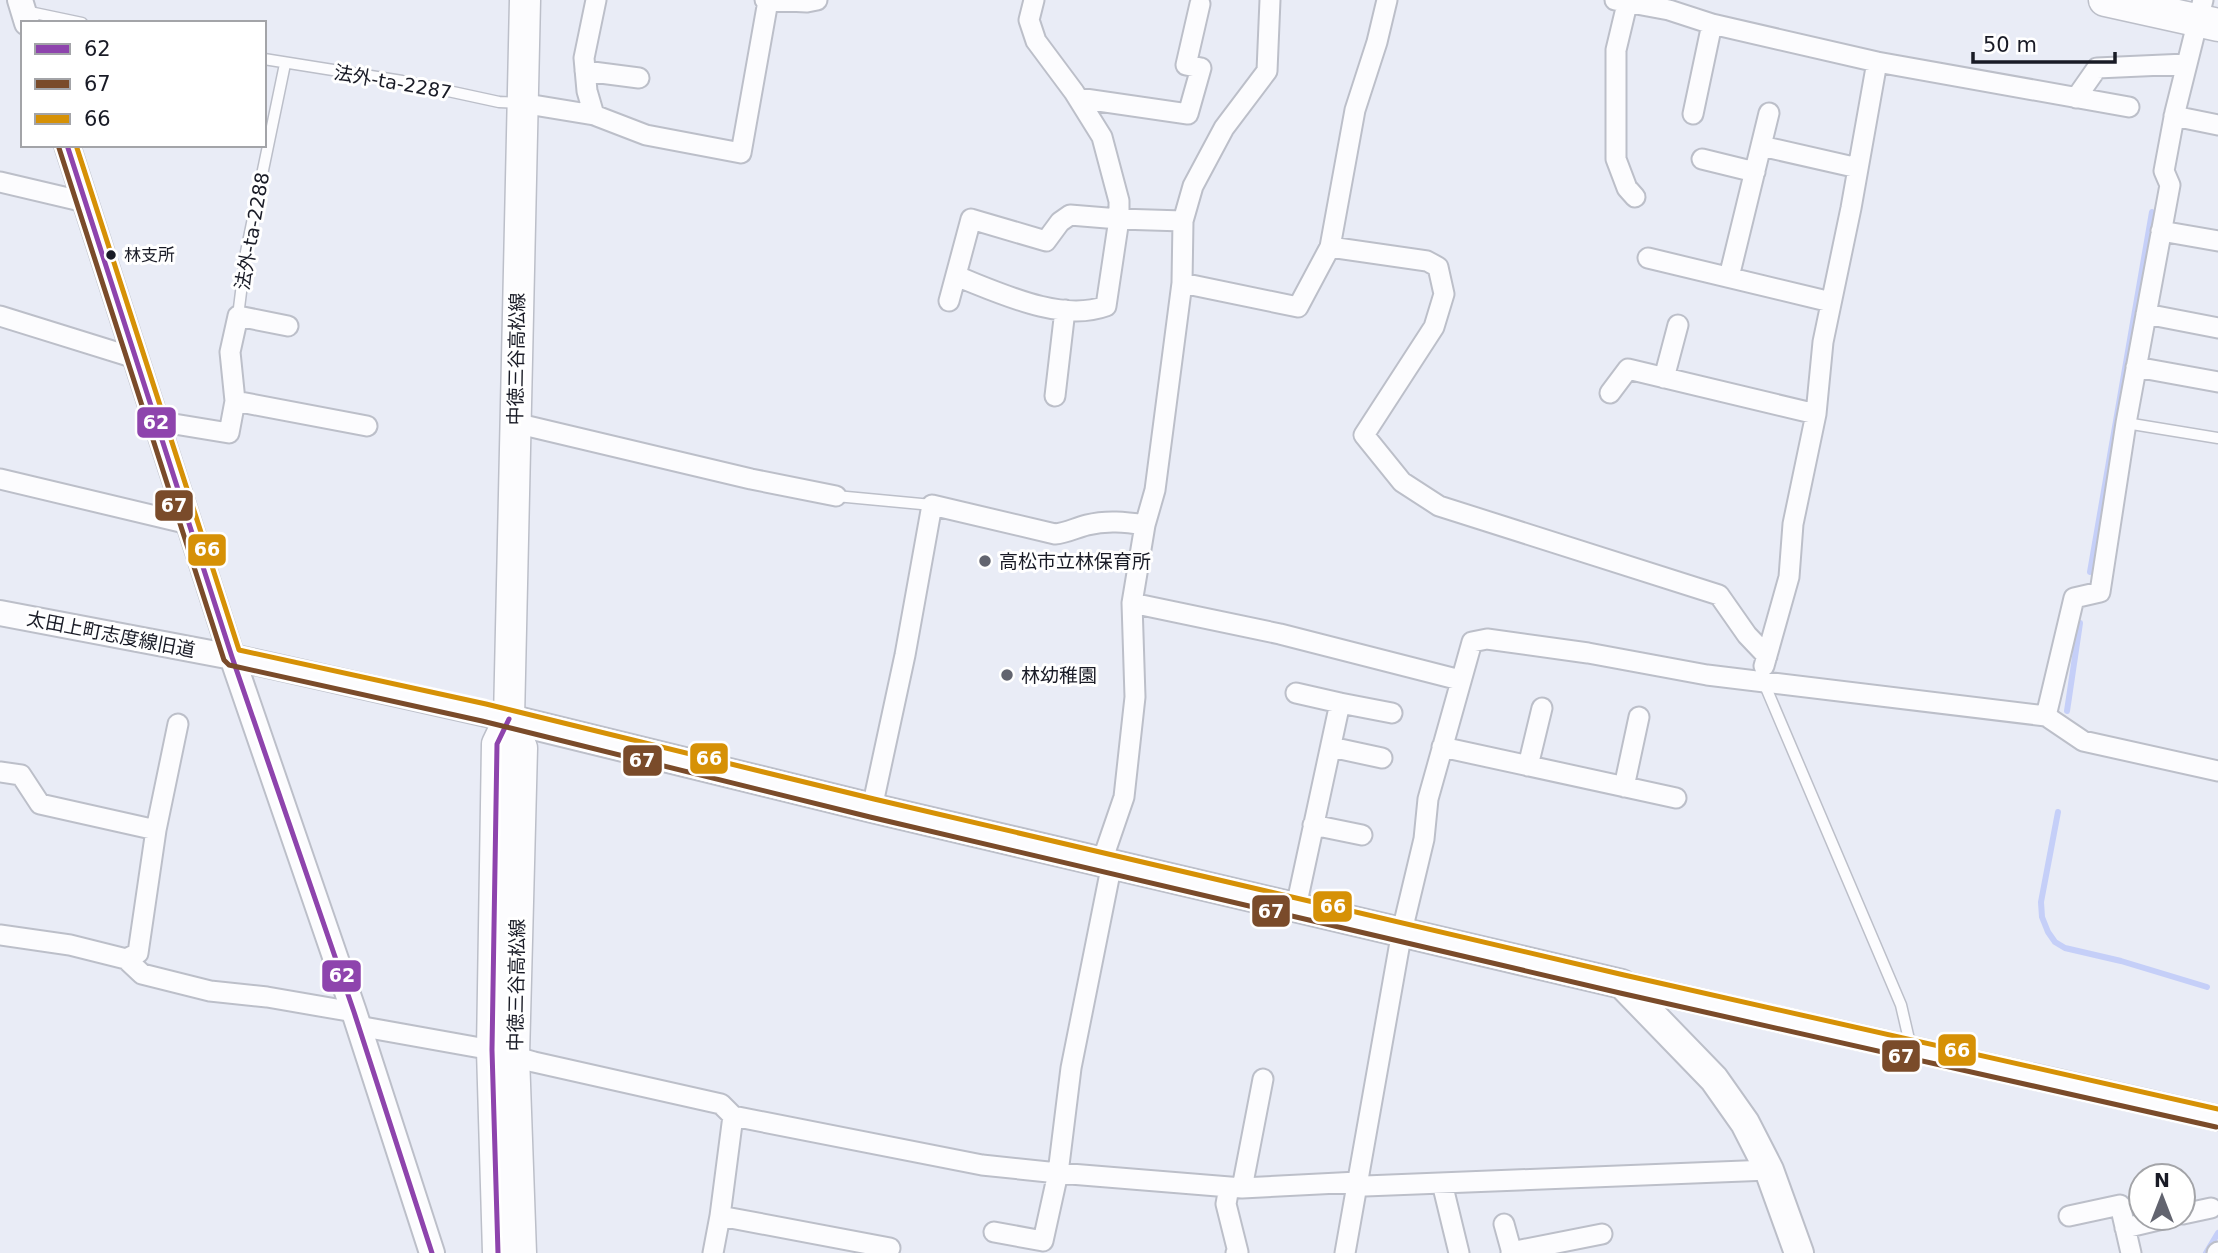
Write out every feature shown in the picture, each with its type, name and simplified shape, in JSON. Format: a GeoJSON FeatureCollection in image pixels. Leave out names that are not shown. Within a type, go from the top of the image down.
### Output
{"type":"FeatureCollection","features":[{"type":"Feature","properties":{"kind":"highway"},"geometry":{"type":"LineString","coordinates":[[2105,0],[2206,16]]}},
{"type":"Feature","properties":{"kind":"main road","name":"中徳三谷高松線"},"geometry":{"type":"LineString","coordinates":[[498,1253],[503,1053],[522,748],[509,719],[525,0]]}},
{"type":"Feature","properties":{"kind":"main road"},"geometry":{"type":"LineString","coordinates":[[509,719],[872,808],[1622,984],[1714,1079],[1745,1124],[1769,1170],[1799,1253]]}},
{"type":"Feature","properties":{"kind":"main road","name":"中徳三谷高松線"},"geometry":{"type":"LineString","coordinates":[[503,1053],[521,1253]]}},
{"type":"Feature","properties":{"kind":"street"},"geometry":{"type":"LineString","coordinates":[[594,115],[587,91],[584,58],[596,0]]}},
{"type":"Feature","properties":{"kind":"street"},"geometry":{"type":"LineString","coordinates":[[522,103],[594,115],[646,135],[741,153],[766,1],[817,0]]}},
{"type":"Feature","properties":{"kind":"street"},"geometry":{"type":"LineString","coordinates":[[956,276],[1024,302],[1065,310],[1097,309],[1106,306],[1119,219],[1119,201],[1102,137],[1036,40],[1029,20],[1034,0]]}},
{"type":"Feature","properties":{"kind":"street"},"geometry":{"type":"LineString","coordinates":[[994,1232],[1043,1241],[1058,1173],[1071,1068],[1107,862],[1124,797],[1135,696],[1132,603],[1144,525],[1155,490],[1182,283],[1183,221],[1193,187],[1224,128],[1267,71],[1270,0]]}},
{"type":"Feature","properties":{"kind":"street"},"geometry":{"type":"LineString","coordinates":[[1182,283],[1298,307],[1330,247],[1355,110],[1377,42],[1387,0]]}},
{"type":"Feature","properties":{"kind":"street"},"geometry":{"type":"LineString","coordinates":[[1635,197],[1627,188],[1616,159],[1616,50],[1621,2],[1669,10],[1712,24],[1877,62],[2129,107]]}},
{"type":"Feature","properties":{"kind":"street"},"geometry":{"type":"LineString","coordinates":[[1078,98],[1188,114],[1201,68],[1186,65],[1200,4]]}},
{"type":"Feature","properties":{"kind":"street"},"geometry":{"type":"LineString","coordinates":[[2046,716],[2074,598],[2100,592],[2126,423],[2170,185],[2164,171],[2174,116],[2186,64],[2206,16]]}},
{"type":"Feature","properties":{"kind":"street"},"geometry":{"type":"LineString","coordinates":[[1693,114],[1712,24]]}},
{"type":"Feature","properties":{"kind":"street"},"geometry":{"type":"LineString","coordinates":[[1762,681],[1789,577],[1793,524],[1816,414],[1823,342],[1877,62]]}},
{"type":"Feature","properties":{"kind":"street"},"geometry":{"type":"LineString","coordinates":[[2076,98],[2096,68],[2186,64]]}},
{"type":"Feature","properties":{"kind":"street"},"geometry":{"type":"LineString","coordinates":[[585,71],[639,78]]}},
{"type":"Feature","properties":{"kind":"street"},"geometry":{"type":"LineString","coordinates":[[1729,277],[1769,113]]}},
{"type":"Feature","properties":{"kind":"street"},"geometry":{"type":"LineString","coordinates":[[2174,116],[2218,125]]}},
{"type":"Feature","properties":{"kind":"street"},"geometry":{"type":"LineString","coordinates":[[1761,146],[1858,168]]}},
{"type":"Feature","properties":{"kind":"street"},"geometry":{"type":"LineString","coordinates":[[68,147],[232,657],[356,1019],[432,1253]]}},
{"type":"Feature","properties":{"kind":"street"},"geometry":{"type":"LineString","coordinates":[[1702,159],[1755,172]]}},
{"type":"Feature","properties":{"kind":"street"},"geometry":{"type":"LineString","coordinates":[[0,182],[85,202]]}},
{"type":"Feature","properties":{"kind":"street"},"geometry":{"type":"LineString","coordinates":[[949,301],[971,219],[1046,241],[1060,222],[1070,215],[1183,221]]}},
{"type":"Feature","properties":{"kind":"street"},"geometry":{"type":"LineString","coordinates":[[2161,231],[2218,241]]}},
{"type":"Feature","properties":{"kind":"street"},"geometry":{"type":"LineString","coordinates":[[1330,247],[1427,261],[1438,267],[1444,294],[1434,327],[1364,435],[1402,482],[1438,506],[1719,595],[1747,635],[1767,656]]}},
{"type":"Feature","properties":{"kind":"street"},"geometry":{"type":"LineString","coordinates":[[1648,258],[1831,302]]}},
{"type":"Feature","properties":{"kind":"street"},"geometry":{"type":"LineString","coordinates":[[1055,396],[1065,310]]}},
{"type":"Feature","properties":{"kind":"street"},"geometry":{"type":"LineString","coordinates":[[2146,314],[2218,328]]}},
{"type":"Feature","properties":{"kind":"street"},"geometry":{"type":"LineString","coordinates":[[0,316],[135,358]]}},
{"type":"Feature","properties":{"kind":"street"},"geometry":{"type":"LineString","coordinates":[[156,421],[229,433],[235,401],[230,352],[238,316],[288,326]]}},
{"type":"Feature","properties":{"kind":"street"},"geometry":{"type":"LineString","coordinates":[[1664,378],[1678,325]]}},
{"type":"Feature","properties":{"kind":"street"},"geometry":{"type":"LineString","coordinates":[[2136,367],[2218,382]]}},
{"type":"Feature","properties":{"kind":"street"},"geometry":{"type":"LineString","coordinates":[[1610,393],[1628,369],[1816,414]]}},
{"type":"Feature","properties":{"kind":"street"},"geometry":{"type":"LineString","coordinates":[[235,401],[367,426]]}},
{"type":"Feature","properties":{"kind":"street"},"geometry":{"type":"LineString","coordinates":[[515,423],[751,480],[836,496]]}},
{"type":"Feature","properties":{"kind":"street"},"geometry":{"type":"LineString","coordinates":[[0,479],[189,524]]}},
{"type":"Feature","properties":{"kind":"street"},"geometry":{"type":"LineString","coordinates":[[872,808],[905,655],[932,505],[1055,534],[1105,522],[1144,525]]}},
{"type":"Feature","properties":{"kind":"street"},"geometry":{"type":"LineString","coordinates":[[1132,603],[1280,634],[1460,680]]}},
{"type":"Feature","properties":{"kind":"street","name":"太田上町志度線旧道"},"geometry":{"type":"LineString","coordinates":[[0,613],[232,657],[509,719]]}},
{"type":"Feature","properties":{"kind":"street"},"geometry":{"type":"LineString","coordinates":[[1345,1253],[1402,931],[1424,839],[1428,799],[1472,642],[1487,639],[1588,653],[1707,675],[2046,716],[2083,741],[2218,771]]}},
{"type":"Feature","properties":{"kind":"street"},"geometry":{"type":"LineString","coordinates":[[1296,693],[1392,713]]}},
{"type":"Feature","properties":{"kind":"street"},"geometry":{"type":"LineString","coordinates":[[1296,907],[1340,702]]}},
{"type":"Feature","properties":{"kind":"street"},"geometry":{"type":"LineString","coordinates":[[1528,766],[1542,708]]}},
{"type":"Feature","properties":{"kind":"street"},"geometry":{"type":"LineString","coordinates":[[1624,787],[1639,717]]}},
{"type":"Feature","properties":{"kind":"street"},"geometry":{"type":"LineString","coordinates":[[126,959],[138,953],[156,830],[178,724]]}},
{"type":"Feature","properties":{"kind":"street"},"geometry":{"type":"LineString","coordinates":[[1331,747],[1382,758]]}},
{"type":"Feature","properties":{"kind":"street"},"geometry":{"type":"LineString","coordinates":[[1442,747],[1676,798]]}},
{"type":"Feature","properties":{"kind":"street"},"geometry":{"type":"LineString","coordinates":[[0,772],[21,775],[40,804],[156,830]]}},
{"type":"Feature","properties":{"kind":"street"},"geometry":{"type":"LineString","coordinates":[[1313,825],[1362,835]]}},
{"type":"Feature","properties":{"kind":"street"},"geometry":{"type":"LineString","coordinates":[[0,934],[70,945],[126,959],[142,974],[210,991],[267,997],[721,1104],[733,1116],[982,1165],[1235,1188],[1357,1182],[1365,1186],[1769,1170]]}},
{"type":"Feature","properties":{"kind":"street"},"geometry":{"type":"LineString","coordinates":[[1622,984],[2218,1118]]}},
{"type":"Feature","properties":{"kind":"street"},"geometry":{"type":"LineString","coordinates":[[1236,1253],[1238,1252],[1226,1204],[1235,1188],[1263,1079]]}},
{"type":"Feature","properties":{"kind":"street"},"geometry":{"type":"LineString","coordinates":[[713,1253],[733,1116]]}},
{"type":"Feature","properties":{"kind":"street"},"geometry":{"type":"LineString","coordinates":[[1443,1183],[1459,1253]]}},
{"type":"Feature","properties":{"kind":"street"},"geometry":{"type":"LineString","coordinates":[[2069,1216],[2120,1205],[2131,1253]]}},
{"type":"Feature","properties":{"kind":"street"},"geometry":{"type":"LineString","coordinates":[[2197,1211],[2211,1208]]}},
{"type":"Feature","properties":{"kind":"street"},"geometry":{"type":"LineString","coordinates":[[720,1216],[890,1248]]}},
{"type":"Feature","properties":{"kind":"street"},"geometry":{"type":"LineString","coordinates":[[1504,1224],[1512,1253],[1602,1234]]}},
{"type":"Feature","properties":{"kind":"lane"},"geometry":{"type":"LineString","coordinates":[[23,11],[72,21]]}},
{"type":"Feature","properties":{"kind":"lane","name":"法外-ta-2287"},"geometry":{"type":"LineString","coordinates":[[266,59],[402,81],[499,102],[522,103]]}},
{"type":"Feature","properties":{"kind":"lane","name":"法外-ta-2288"},"geometry":{"type":"LineString","coordinates":[[238,316],[246,252],[285,64]]}},
{"type":"Feature","properties":{"kind":"lane"},"geometry":{"type":"LineString","coordinates":[[2126,423],[2218,438]]}},
{"type":"Feature","properties":{"kind":"lane"},"geometry":{"type":"LineString","coordinates":[[836,496],[932,505]]}},
{"type":"Feature","properties":{"kind":"lane"},"geometry":{"type":"LineString","coordinates":[[1762,681],[1901,1005],[1911,1049]]}},
{"type":"Feature","properties":{"kind":"waterway"},"geometry":{"type":"LineString","coordinates":[[2090,572],[2152,212]]}},
{"type":"Feature","properties":{"kind":"waterway"},"geometry":{"type":"LineString","coordinates":[[2067,711],[2080,623]]}},
{"type":"Feature","properties":{"kind":"waterway"},"geometry":{"type":"LineString","coordinates":[[2058,812],[2041,902],[2042,917],[2055,942],[2065,948],[2121,961],[2207,987]]}},
{"type":"Feature","properties":{"kind":"waterway"},"geometry":{"type":"LineString","coordinates":[[2206,1253],[2218,1233]]}},
{"type":"Feature","properties":{"kind":"transit line","name":"62"},"geometry":{"type":"LineString","coordinates":[[68,147],[232,657],[354,1012],[432,1253]]}},
{"type":"Feature","properties":{"kind":"transit line","name":"66"},"geometry":{"type":"LineString","coordinates":[[77,147],[239,650],[486,704],[874,799],[1624,975],[2218,1109]]}},
{"type":"Feature","properties":{"kind":"transit line","name":"67"},"geometry":{"type":"LineString","coordinates":[[59,148],[224,660],[229,665],[482,721],[870,817],[1620,993],[2216,1127]]}},
{"type":"Feature","properties":{"kind":"transit line","name":"62"},"geometry":{"type":"LineString","coordinates":[[498,1253],[492,1050],[497,744],[509,719]]}},
{"type":"Feature","properties":{"kind":"place","name":"林支所"},"geometry":{"type":"Point","coordinates":[111,255]}},
{"type":"Feature","properties":{"kind":"place","name":"高松市立林保育所"},"geometry":{"type":"Point","coordinates":[985,561]}},
{"type":"Feature","properties":{"kind":"place","name":"林幼稚園"},"geometry":{"type":"Point","coordinates":[1007,675]}}]}
